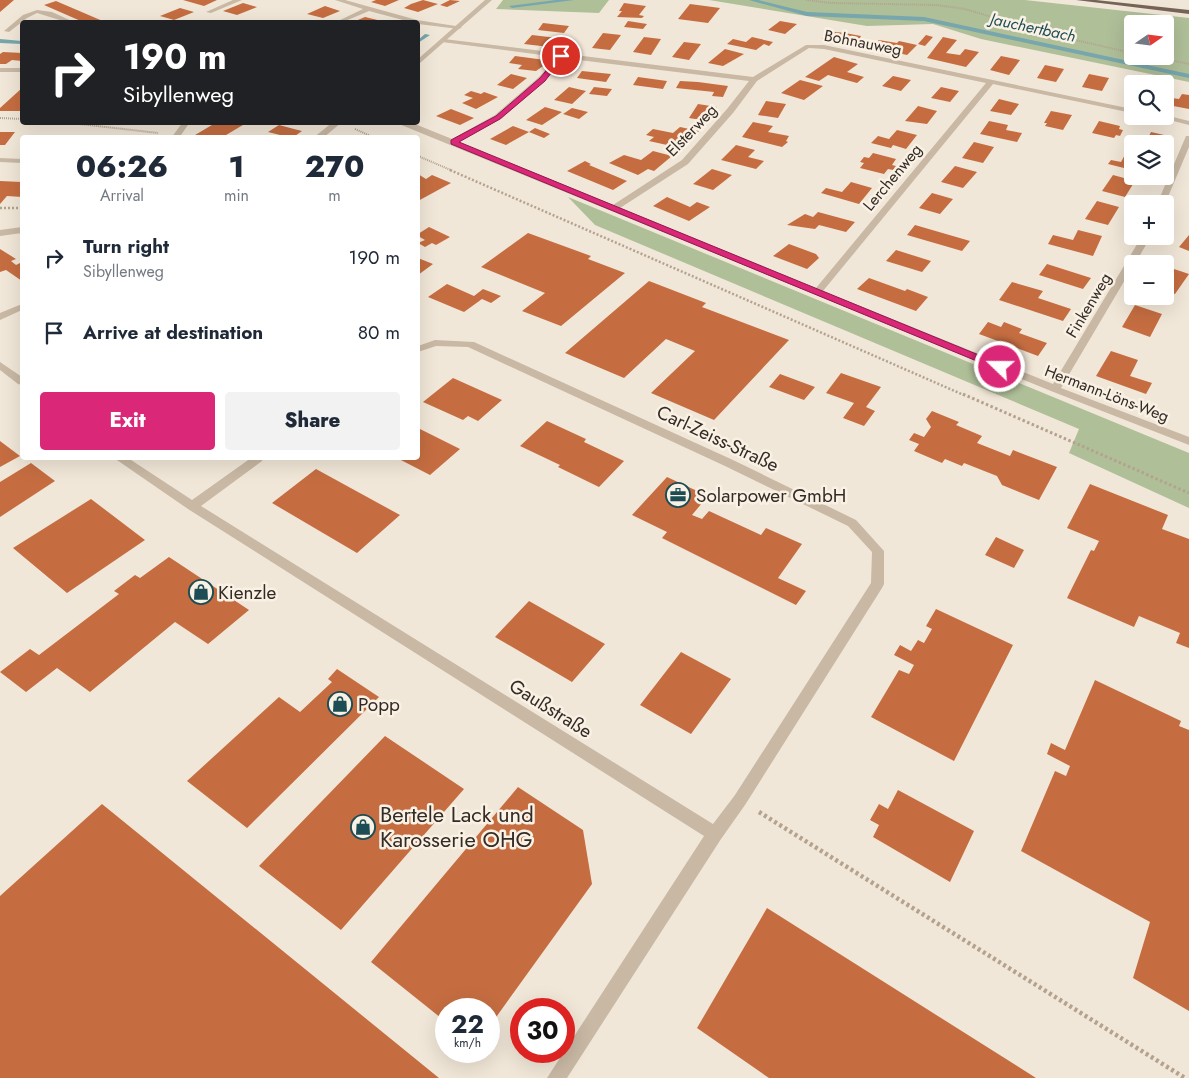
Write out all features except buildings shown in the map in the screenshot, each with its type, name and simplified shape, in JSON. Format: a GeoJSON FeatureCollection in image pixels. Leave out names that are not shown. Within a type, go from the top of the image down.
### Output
{"type":"FeatureCollection","features":[{"type":"Feature","properties":{"kind":"main road"},"geometry":{"type":"LineString","coordinates":[[1079,0],[1189,12]]}},
{"type":"Feature","properties":{"kind":"street"},"geometry":{"type":"LineString","coordinates":[[210,12],[239,0]]}},
{"type":"Feature","properties":{"kind":"street"},"geometry":{"type":"LineString","coordinates":[[338,0],[409,20]]}},
{"type":"Feature","properties":{"kind":"street"},"geometry":{"type":"LineString","coordinates":[[420,60],[488,0]]}},
{"type":"Feature","properties":{"kind":"street"},"geometry":{"type":"LineString","coordinates":[[343,20],[368,9]]}},
{"type":"Feature","properties":{"kind":"street"},"geometry":{"type":"LineString","coordinates":[[3,31],[29,12],[42,11],[66,20]]}},
{"type":"Feature","properties":{"kind":"street"},"geometry":{"type":"LineString","coordinates":[[420,22],[459,27]]}},
{"type":"Feature","properties":{"kind":"street"},"geometry":{"type":"LineString","coordinates":[[3,31],[20,30]]}},
{"type":"Feature","properties":{"kind":"street"},"geometry":{"type":"LineString","coordinates":[[444,41],[754,79]]}},
{"type":"Feature","properties":{"kind":"street","name":"Bohnauweg"},"geometry":{"type":"LineString","coordinates":[[754,79],[808,46],[824,46],[1124,109]]}},
{"type":"Feature","properties":{"kind":"street"},"geometry":{"type":"LineString","coordinates":[[453,142],[498,117],[542,79],[561,56]]}},
{"type":"Feature","properties":{"kind":"street"},"geometry":{"type":"LineString","coordinates":[[0,70],[20,70]]}},
{"type":"Feature","properties":{"kind":"street","name":"Elsterweg"},"geometry":{"type":"LineString","coordinates":[[614,208],[685,162],[730,111],[754,79]]}},
{"type":"Feature","properties":{"kind":"street","name":"Lerchenweg"},"geometry":{"type":"LineString","coordinates":[[817,292],[991,82]]}},
{"type":"Feature","properties":{"kind":"street"},"geometry":{"type":"LineString","coordinates":[[1174,120],[1189,123]]}},
{"type":"Feature","properties":{"kind":"street"},"geometry":{"type":"LineString","coordinates":[[321,135],[335,125]]}},
{"type":"Feature","properties":{"kind":"street","name":"Hermann-Löns-Weg"},"geometry":{"type":"LineString","coordinates":[[410,125],[1189,442]]}},
{"type":"Feature","properties":{"kind":"street"},"geometry":{"type":"LineString","coordinates":[[1166,195],[1189,138]]}},
{"type":"Feature","properties":{"kind":"street"},"geometry":{"type":"LineString","coordinates":[[0,160],[20,161]]}},
{"type":"Feature","properties":{"kind":"street"},"geometry":{"type":"LineString","coordinates":[[0,233],[20,230]]}},
{"type":"Feature","properties":{"kind":"street","name":"Finkenweg"},"geometry":{"type":"LineString","coordinates":[[1055,389],[1142,245]]}},
{"type":"Feature","properties":{"kind":"street"},"geometry":{"type":"LineString","coordinates":[[0,317],[20,308]]}},
{"type":"Feature","properties":{"kind":"street","name":"Carl-Zeiss-Straße"},"geometry":{"type":"LineString","coordinates":[[420,348],[435,343],[470,344],[729,463],[852,523],[878,551],[877,584],[740,800],[715,834]]}},
{"type":"Feature","properties":{"kind":"street"},"geometry":{"type":"LineString","coordinates":[[0,365],[20,380]]}},
{"type":"Feature","properties":{"kind":"street","name":"Gaußstraße"},"geometry":{"type":"LineString","coordinates":[[123,460],[192,506],[715,834]]}},
{"type":"Feature","properties":{"kind":"street"},"geometry":{"type":"LineString","coordinates":[[192,506],[255,460]]}},
{"type":"Feature","properties":{"kind":"street"},"geometry":{"type":"LineString","coordinates":[[556,1078],[715,834]]}},
{"type":"Feature","properties":{"kind":"path"},"geometry":{"type":"LineString","coordinates":[[806,0],[831,3],[936,5],[965,9],[1049,34],[1124,50]]}},
{"type":"Feature","properties":{"kind":"path"},"geometry":{"type":"LineString","coordinates":[[1174,61],[1189,64]]}},
{"type":"Feature","properties":{"kind":"path"},"geometry":{"type":"LineString","coordinates":[[0,118],[20,119]]}},
{"type":"Feature","properties":{"kind":"path"},"geometry":{"type":"LineString","coordinates":[[85,125],[161,135]]}},
{"type":"Feature","properties":{"kind":"path"},"geometry":{"type":"LineString","coordinates":[[360,131],[362,135]]}},
{"type":"Feature","properties":{"kind":"path"},"geometry":{"type":"LineString","coordinates":[[420,157],[1189,493]]}},
{"type":"Feature","properties":{"kind":"path"},"geometry":{"type":"LineString","coordinates":[[0,208],[19,208]]}},
{"type":"Feature","properties":{"kind":"path"},"geometry":{"type":"LineString","coordinates":[[740,800],[1107,1032],[1184,1078]]}},
{"type":"Feature","properties":{"kind":"green space"},"geometry":{"type":"Polygon","coordinates":[[[503,0],[609,0],[599,13],[496,9],[503,0]]]}},
{"type":"Feature","properties":{"kind":"green space"},"geometry":{"type":"Polygon","coordinates":[[[709,0],[1025,0],[1162,15],[1124,15],[1124,65],[1174,65],[1174,16],[1189,18],[1189,82],[1174,79],[1174,75],[1155,75],[981,39],[933,24],[867,26],[709,0]]]}},
{"type":"Feature","properties":{"kind":"green space"},"geometry":{"type":"Polygon","coordinates":[[[568,197],[1189,453],[1189,508],[1069,453],[1079,429],[595,225],[568,197]]]}},
{"type":"Feature","properties":{"kind":"waterway","name":"Jauchertbach"},"geometry":{"type":"LineString","coordinates":[[512,6],[571,0]]}},
{"type":"Feature","properties":{"kind":"waterway","name":"Jauchertbach"},"geometry":{"type":"LineString","coordinates":[[752,0],[807,14],[924,19],[1189,76]]}},
{"type":"Feature","properties":{"kind":"waterway","name":"Jauchertbach"},"geometry":{"type":"LineString","coordinates":[[420,40],[427,35]]}},
{"type":"Feature","properties":{"kind":"waterway","name":"Jauchertbach"},"geometry":{"type":"LineString","coordinates":[[0,41],[20,43]]}},
{"type":"Feature","properties":{"kind":"place","name":"Solarpower GmbH"},"geometry":{"type":"Point","coordinates":[678,495]}},
{"type":"Feature","properties":{"kind":"place","name":"Kienzle"},"geometry":{"type":"Point","coordinates":[201,592]}},
{"type":"Feature","properties":{"kind":"place","name":"Popp"},"geometry":{"type":"Point","coordinates":[340,704]}},
{"type":"Feature","properties":{"kind":"place","name":"Bertele Lack und Karosserie OHG"},"geometry":{"type":"Point","coordinates":[363,827]}},
{"type":"Feature","properties":{"kind":"route"},"geometry":{"type":"LineString","coordinates":[[561,56],[542,79],[498,117],[453,142],[1000,367]]}}]}
